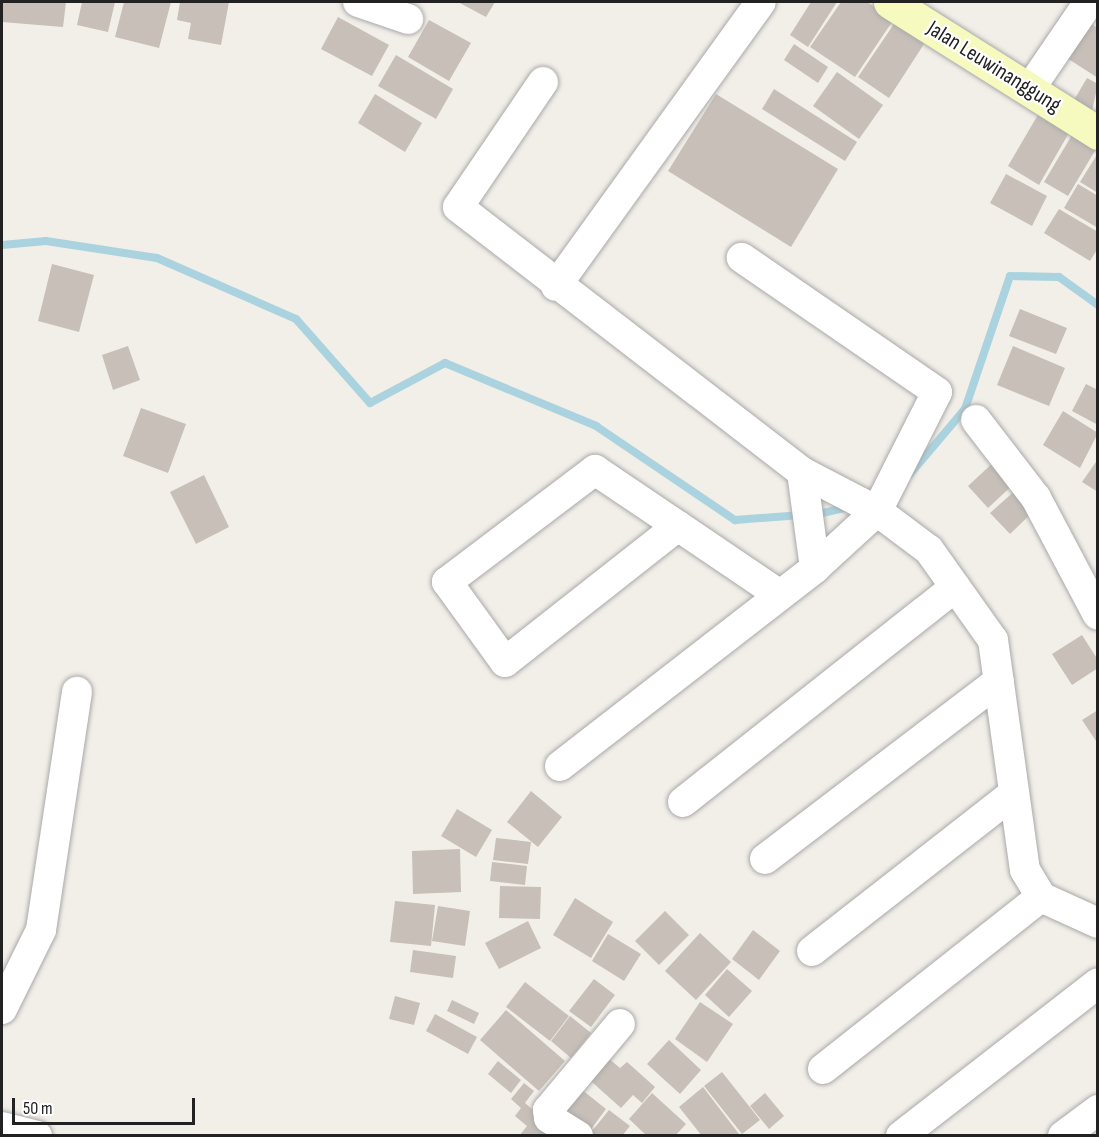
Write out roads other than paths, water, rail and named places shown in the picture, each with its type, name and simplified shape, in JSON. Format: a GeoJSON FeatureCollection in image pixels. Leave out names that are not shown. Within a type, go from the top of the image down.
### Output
{"type":"FeatureCollection","features":[{"type":"Feature","properties":{"kind":"main road","name":"Jalan Leuwinanggung"},"geometry":{"type":"LineString","coordinates":[[890,2],[1098,133]]}},
{"type":"Feature","properties":{"kind":"street"},"geometry":{"type":"LineString","coordinates":[[358,2],[408,19]]}},
{"type":"Feature","properties":{"kind":"street"},"geometry":{"type":"LineString","coordinates":[[556,286],[761,2]]}},
{"type":"Feature","properties":{"kind":"street"},"geometry":{"type":"LineString","coordinates":[[1029,90],[1089,2]]}},
{"type":"Feature","properties":{"kind":"street"},"geometry":{"type":"LineString","coordinates":[[543,81],[459,207],[556,286],[802,472],[877,511],[929,550],[993,640],[1025,870],[1041,897],[1098,923]]}},
{"type":"Feature","properties":{"kind":"street"},"geometry":{"type":"LineString","coordinates":[[560,766],[815,568],[877,511],[937,392],[742,258]]}},
{"type":"Feature","properties":{"kind":"street"},"geometry":{"type":"LineString","coordinates":[[976,420],[1036,498],[1098,615]]}},
{"type":"Feature","properties":{"kind":"street"},"geometry":{"type":"LineString","coordinates":[[678,526],[505,662],[447,582],[595,470],[678,526],[780,595]]}},
{"type":"Feature","properties":{"kind":"street"},"geometry":{"type":"LineString","coordinates":[[802,472],[815,568]]}},
{"type":"Feature","properties":{"kind":"street"},"geometry":{"type":"LineString","coordinates":[[683,802],[955,588]]}},
{"type":"Feature","properties":{"kind":"street"},"geometry":{"type":"LineString","coordinates":[[765,860],[999,681]]}},
{"type":"Feature","properties":{"kind":"street"},"geometry":{"type":"LineString","coordinates":[[2,1009],[41,930],[77,692]]}},
{"type":"Feature","properties":{"kind":"street"},"geometry":{"type":"LineString","coordinates":[[812,951],[1014,793]]}},
{"type":"Feature","properties":{"kind":"street"},"geometry":{"type":"LineString","coordinates":[[823,1069],[1041,897]]}},
{"type":"Feature","properties":{"kind":"street"},"geometry":{"type":"LineString","coordinates":[[901,1136],[1098,983]]}},
{"type":"Feature","properties":{"kind":"street"},"geometry":{"type":"LineString","coordinates":[[578,1136],[549,1118],[548,1110],[620,1024]]}},
{"type":"Feature","properties":{"kind":"street"},"geometry":{"type":"LineString","coordinates":[[1063,1136],[1098,1110]]}},
{"type":"Feature","properties":{"kind":"street"},"geometry":{"type":"LineString","coordinates":[[2,1126],[37,1136]]}},
{"type":"Feature","properties":{"kind":"waterway"},"geometry":{"type":"LineString","coordinates":[[2,245],[46,241],[157,258],[296,319],[370,403],[445,363],[596,426],[735,520],[802,515]]}},
{"type":"Feature","properties":{"kind":"waterway"},"geometry":{"type":"LineString","coordinates":[[910,474],[965,409],[1010,276],[1059,277],[1098,305]]}},
{"type":"Feature","properties":{"kind":"waterway"},"geometry":{"type":"LineString","coordinates":[[814,515],[849,507]]}}]}
